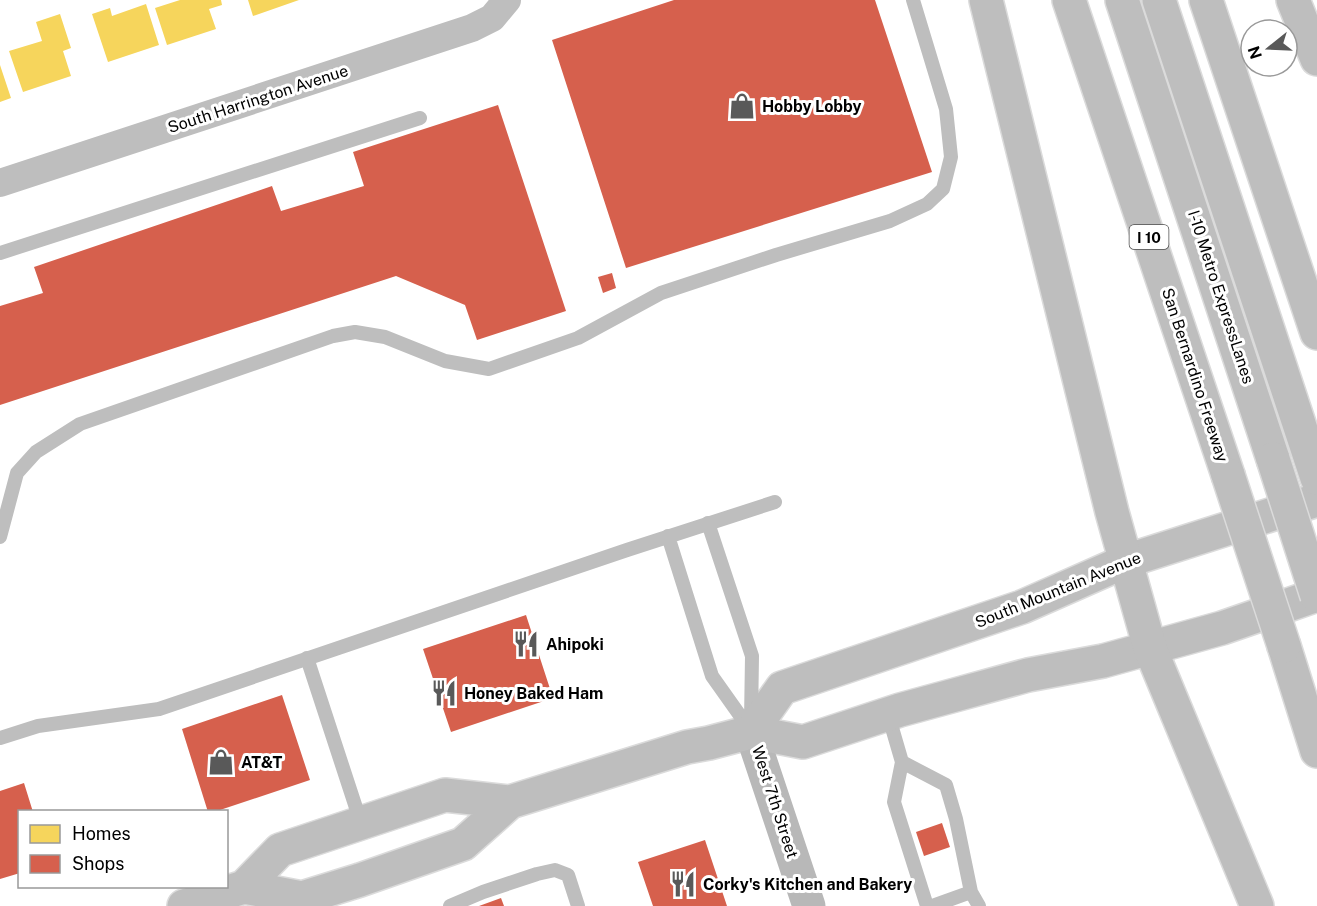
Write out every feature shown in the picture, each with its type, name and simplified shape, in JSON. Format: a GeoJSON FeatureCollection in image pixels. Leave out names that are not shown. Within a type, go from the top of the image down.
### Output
{"type":"FeatureCollection","features":[{"type":"Feature","properties":{"kind":"main road"},"geometry":{"type":"LineString","coordinates":[[986,0],[1107,489],[1150,648],[1257,906]]}},
{"type":"Feature","properties":{"kind":"main road","name":"San Bernardino Freeway"},"geometry":{"type":"LineString","coordinates":[[1069,0],[1228,474],[1317,751]]}},
{"type":"Feature","properties":{"kind":"main road","name":"I-10 Metro ExpressLanes"},"geometry":{"type":"LineString","coordinates":[[1122,0],[1317,595]]}},
{"type":"Feature","properties":{"kind":"main road","name":"I-10 Metro ExpressLanes"},"geometry":{"type":"LineString","coordinates":[[1159,0],[1317,478]]}},
{"type":"Feature","properties":{"kind":"main road"},"geometry":{"type":"LineString","coordinates":[[1201,0],[1224,56]]}},
{"type":"Feature","properties":{"kind":"main road"},"geometry":{"type":"LineString","coordinates":[[1206,0],[1317,333]]}},
{"type":"Feature","properties":{"kind":"main road"},"geometry":{"type":"LineString","coordinates":[[1293,0],[1317,59]]}},
{"type":"Feature","properties":{"kind":"main road","name":"South Mountain Avenue"},"geometry":{"type":"LineString","coordinates":[[751,732],[782,688],[1022,607],[1126,561],[1317,500]]}},
{"type":"Feature","properties":{"kind":"main road"},"geometry":{"type":"LineString","coordinates":[[184,906],[244,887],[280,850],[445,795],[510,802],[687,747],[751,732],[803,742],[888,714],[1028,675],[1103,661],[1222,628],[1317,595]]}},
{"type":"Feature","properties":{"kind":"main road","name":"West 7th Street"},"geometry":{"type":"LineString","coordinates":[[751,732],[809,906]]}},
{"type":"Feature","properties":{"kind":"main road"},"geometry":{"type":"LineString","coordinates":[[244,887],[302,898],[368,877],[463,844],[510,802]]}},
{"type":"Feature","properties":{"kind":"street","name":"South Harrington Avenue"},"geometry":{"type":"LineString","coordinates":[[0,183],[472,28],[492,18],[507,0]]}},
{"type":"Feature","properties":{"kind":"lane"},"geometry":{"type":"LineString","coordinates":[[0,537],[17,473],[36,452],[80,424],[333,336],[355,332],[385,337],[445,362],[489,369],[578,338],[661,293],[890,221],[927,204],[943,189],[951,157],[946,109],[912,0]]}},
{"type":"Feature","properties":{"kind":"lane"},"geometry":{"type":"LineString","coordinates":[[0,253],[420,118]]}},
{"type":"Feature","properties":{"kind":"lane"},"geometry":{"type":"LineString","coordinates":[[0,738],[38,726],[159,709],[668,536],[775,502]]}},
{"type":"Feature","properties":{"kind":"lane"},"geometry":{"type":"LineString","coordinates":[[708,523],[752,656],[751,732]]}},
{"type":"Feature","properties":{"kind":"lane"},"geometry":{"type":"LineString","coordinates":[[668,536],[712,676],[751,732]]}},
{"type":"Feature","properties":{"kind":"lane"},"geometry":{"type":"LineString","coordinates":[[308,658],[361,823]]}},
{"type":"Feature","properties":{"kind":"lane"},"geometry":{"type":"LineString","coordinates":[[888,714],[902,762],[894,802],[927,906]]}},
{"type":"Feature","properties":{"kind":"lane"},"geometry":{"type":"LineString","coordinates":[[902,762],[946,785],[956,819],[971,892],[979,906]]}},
{"type":"Feature","properties":{"kind":"lane"},"geometry":{"type":"LineString","coordinates":[[450,906],[483,892],[555,870],[568,875],[578,906]]}},
{"type":"Feature","properties":{"kind":"lane"},"geometry":{"type":"LineString","coordinates":[[932,906],[971,892]]}},
{"type":"Feature","properties":{"kind":"building: Homes"},"geometry":{"type":"Polygon","coordinates":[[[180,0],[221,0],[222,5],[209,9],[216,29],[167,45],[155,8],[180,0]]]}},
{"type":"Feature","properties":{"kind":"building: Homes"},"geometry":{"type":"Polygon","coordinates":[[[248,0],[299,0],[253,16],[248,0]]]}},
{"type":"Feature","properties":{"kind":"building: Homes"},"geometry":{"type":"Polygon","coordinates":[[[146,4],[159,45],[108,62],[92,14],[110,8],[112,16],[146,4]]]}},
{"type":"Feature","properties":{"kind":"building: Homes"},"geometry":{"type":"Polygon","coordinates":[[[60,14],[71,48],[63,51],[71,76],[23,92],[9,51],[42,41],[36,22],[60,14]]]}},
{"type":"Feature","properties":{"kind":"building: Homes"},"geometry":{"type":"Polygon","coordinates":[[[0,65],[11,98],[0,102],[0,65]]]}},
{"type":"Feature","properties":{"kind":"building: Shops","name":"Hobby Lobby"},"geometry":{"type":"Polygon","coordinates":[[[674,0],[875,0],[932,172],[626,268],[552,40],[674,0]]]}},
{"type":"Feature","properties":{"kind":"building: Shops"},"geometry":{"type":"Polygon","coordinates":[[[498,105],[566,311],[477,340],[465,305],[396,276],[0,405],[0,306],[43,293],[34,267],[272,186],[281,211],[364,186],[353,152],[498,105]]]}},
{"type":"Feature","properties":{"kind":"building: Shops"},"geometry":{"type":"Polygon","coordinates":[[[612,273],[616,288],[603,293],[598,277],[612,273]]]}},
{"type":"Feature","properties":{"kind":"building: Shops"},"geometry":{"type":"Polygon","coordinates":[[[526,615],[553,698],[451,732],[423,649],[526,615]]]}},
{"type":"Feature","properties":{"kind":"building: Shops"},"geometry":{"type":"Polygon","coordinates":[[[282,695],[310,780],[220,810],[207,810],[182,729],[282,695]]]}},
{"type":"Feature","properties":{"kind":"building: Shops"},"geometry":{"type":"Polygon","coordinates":[[[24,783],[32,810],[18,810],[18,874],[0,879],[0,791],[24,783]]]}},
{"type":"Feature","properties":{"kind":"building: Shops"},"geometry":{"type":"Polygon","coordinates":[[[942,823],[950,847],[924,856],[916,832],[942,823]]]}},
{"type":"Feature","properties":{"kind":"building: Shops","name":"Corky's Kitchen and Bakery"},"geometry":{"type":"Polygon","coordinates":[[[705,840],[727,906],[653,906],[638,862],[705,840]]]}},
{"type":"Feature","properties":{"kind":"building: Shops"},"geometry":{"type":"Polygon","coordinates":[[[501,898],[504,906],[479,906],[501,898]]]}},
{"type":"Feature","properties":{"kind":"place","name":"Hobby Lobby"},"geometry":{"type":"Point","coordinates":[742,106]}},
{"type":"Feature","properties":{"kind":"place","name":"Ahipoki"},"geometry":{"type":"Point","coordinates":[526,644]}},
{"type":"Feature","properties":{"kind":"place","name":"Honey Baked Ham"},"geometry":{"type":"Point","coordinates":[444,693]}},
{"type":"Feature","properties":{"kind":"place","name":"AT&T"},"geometry":{"type":"Point","coordinates":[221,762]}},
{"type":"Feature","properties":{"kind":"place","name":"Corky's Kitchen and Bakery"},"geometry":{"type":"Point","coordinates":[683,884]}}]}
